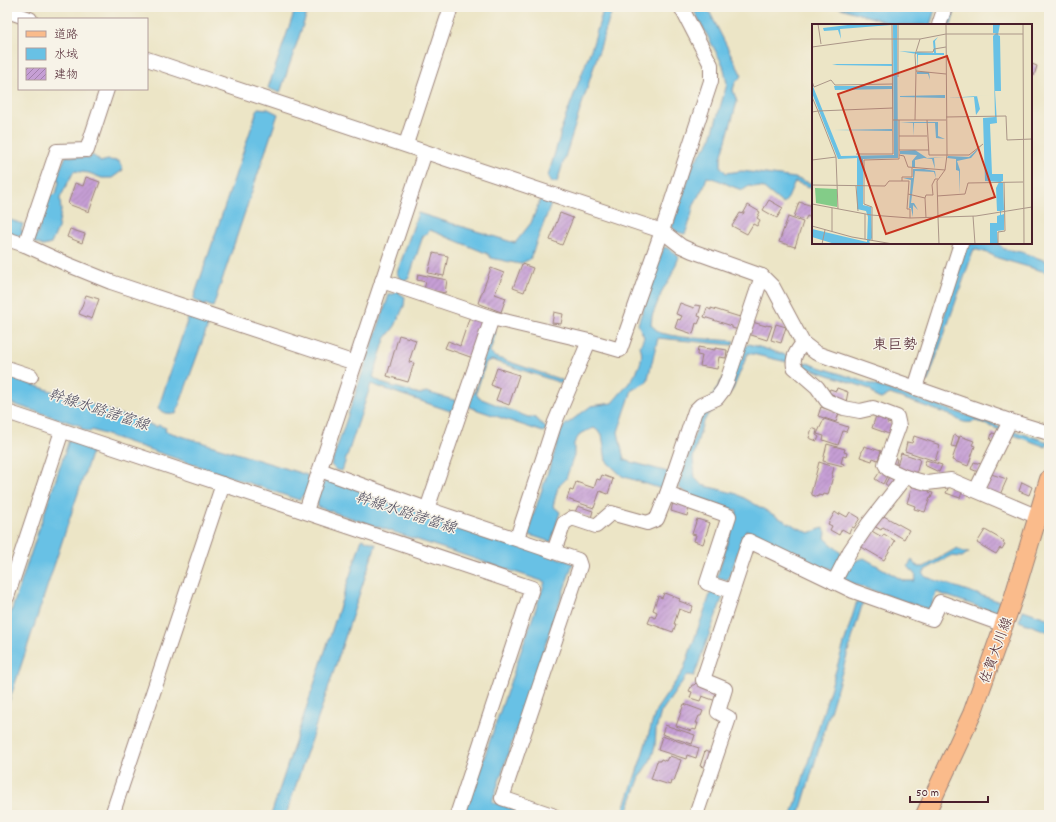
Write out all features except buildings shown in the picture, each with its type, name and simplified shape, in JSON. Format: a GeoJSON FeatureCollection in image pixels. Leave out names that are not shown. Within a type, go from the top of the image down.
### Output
{"type":"FeatureCollection","features":[{"type":"Feature","properties":{"kind":"main road","name":"佐賀大川線"},"geometry":{"type":"LineString","coordinates":[[925,815],[972,714],[1004,625],[1049,479]]}},
{"type":"Feature","properties":{"kind":"street"},"geometry":{"type":"LineString","coordinates":[[406,144],[451,7]]}},
{"type":"Feature","properties":{"kind":"street"},"geometry":{"type":"LineString","coordinates":[[382,281],[492,318],[589,341],[620,350],[662,231],[712,81],[711,65],[681,7]]}},
{"type":"Feature","properties":{"kind":"street"},"geometry":{"type":"LineString","coordinates":[[939,24],[945,7]]}},
{"type":"Feature","properties":{"kind":"street"},"geometry":{"type":"LineString","coordinates":[[7,11],[27,18]]}},
{"type":"Feature","properties":{"kind":"street"},"geometry":{"type":"LineString","coordinates":[[148,59],[406,144],[425,152],[662,231],[681,246],[692,251],[762,276],[773,287],[803,343],[816,353],[1010,421],[1049,433]]}},
{"type":"Feature","properties":{"kind":"street"},"geometry":{"type":"LineString","coordinates":[[28,238],[57,151],[87,150],[107,90]]}},
{"type":"Feature","properties":{"kind":"street"},"geometry":{"type":"LineString","coordinates":[[308,506],[425,152]]}},
{"type":"Feature","properties":{"kind":"street"},"geometry":{"type":"LineString","coordinates":[[7,239],[28,238],[69,265],[111,282],[355,363]]}},
{"type":"Feature","properties":{"kind":"street"},"geometry":{"type":"LineString","coordinates":[[915,388],[961,244]]}},
{"type":"Feature","properties":{"kind":"street"},"geometry":{"type":"LineString","coordinates":[[554,551],[564,523],[572,518],[596,526],[611,513],[647,523],[657,520],[695,411],[701,405],[716,398],[728,382],[762,276]]}},
{"type":"Feature","properties":{"kind":"street"},"geometry":{"type":"LineString","coordinates":[[427,509],[492,318]]}},
{"type":"Feature","properties":{"kind":"street"},"geometry":{"type":"LineString","coordinates":[[517,538],[555,422],[589,341]]}},
{"type":"Feature","properties":{"kind":"street"},"geometry":{"type":"LineString","coordinates":[[803,343],[795,352],[792,361],[794,367],[817,387],[827,401],[844,408],[860,411],[873,408],[897,417],[899,426],[885,464],[888,469],[905,477],[927,483],[951,480],[1038,517]]}},
{"type":"Feature","properties":{"kind":"street"},"geometry":{"type":"LineString","coordinates":[[7,368],[31,376]]}},
{"type":"Feature","properties":{"kind":"street"},"geometry":{"type":"LineString","coordinates":[[7,412],[223,484],[308,506],[532,588],[457,815]]}},
{"type":"Feature","properties":{"kind":"street"},"geometry":{"type":"LineString","coordinates":[[976,490],[1010,421]]}},
{"type":"Feature","properties":{"kind":"street"},"geometry":{"type":"LineString","coordinates":[[7,597],[62,431]]}},
{"type":"Feature","properties":{"kind":"street"},"geometry":{"type":"LineString","coordinates":[[318,475],[517,538],[578,560],[580,566],[502,798],[552,815]]}},
{"type":"Feature","properties":{"kind":"street"},"geometry":{"type":"LineString","coordinates":[[834,582],[850,551],[869,523],[905,477]]}},
{"type":"Feature","properties":{"kind":"street"},"geometry":{"type":"LineString","coordinates":[[112,815],[223,484]]}},
{"type":"Feature","properties":{"kind":"street"},"geometry":{"type":"LineString","coordinates":[[667,494],[728,516],[707,583],[732,592]]}},
{"type":"Feature","properties":{"kind":"street"},"geometry":{"type":"LineString","coordinates":[[696,815],[729,718],[718,712],[725,689],[703,680],[749,541],[853,591],[932,618],[940,602],[1004,625]]}},
{"type":"Feature","properties":{"kind":"water"},"geometry":{"type":"Polygon","coordinates":[[[296,7],[309,7],[280,93],[268,88],[296,7]]]}},
{"type":"Feature","properties":{"kind":"water"},"geometry":{"type":"Polygon","coordinates":[[[604,7],[613,7],[557,182],[552,182],[548,176],[560,132],[593,44],[604,7]]]}},
{"type":"Feature","properties":{"kind":"water"},"geometry":{"type":"Polygon","coordinates":[[[692,7],[707,7],[742,76],[735,83],[733,90],[737,102],[721,158],[721,167],[726,173],[742,171],[795,178],[812,184],[812,188],[795,182],[788,198],[783,204],[764,188],[749,186],[743,190],[707,177],[704,186],[694,204],[685,234],[677,232],[672,227],[694,162],[710,141],[727,84],[723,65],[692,7]]]}},
{"type":"Feature","properties":{"kind":"water"},"geometry":{"type":"Polygon","coordinates":[[[838,7],[936,7],[930,24],[892,24],[838,7]]]}},
{"type":"Feature","properties":{"kind":"water"},"geometry":{"type":"Polygon","coordinates":[[[950,7],[956,7],[951,24],[945,24],[950,7]]]}},
{"type":"Feature","properties":{"kind":"water"},"geometry":{"type":"Polygon","coordinates":[[[258,108],[268,109],[278,114],[213,307],[205,304],[200,320],[209,323],[176,414],[166,413],[158,409],[189,315],[197,317],[202,303],[193,300],[258,108]]]}},
{"type":"Feature","properties":{"kind":"water"},"geometry":{"type":"Polygon","coordinates":[[[92,155],[100,162],[108,160],[119,161],[123,170],[112,178],[102,178],[89,173],[74,171],[60,198],[61,211],[58,228],[51,244],[43,246],[33,242],[35,237],[21,234],[18,237],[7,233],[7,219],[23,224],[21,231],[37,235],[50,195],[56,194],[59,182],[57,176],[66,156],[90,158],[92,155]]]}},
{"type":"Feature","properties":{"kind":"water"},"geometry":{"type":"Polygon","coordinates":[[[540,200],[551,204],[530,259],[520,264],[491,258],[488,254],[430,230],[423,236],[409,278],[405,280],[399,293],[405,297],[404,306],[395,326],[385,339],[373,377],[384,384],[420,394],[426,392],[457,401],[456,413],[371,384],[342,471],[336,470],[331,465],[389,295],[396,293],[401,281],[397,273],[418,213],[515,243],[531,223],[540,200]]]}},
{"type":"Feature","properties":{"kind":"water"},"geometry":{"type":"Polygon","coordinates":[[[967,244],[999,244],[1004,249],[1021,252],[1049,262],[1049,273],[998,258],[974,249],[928,381],[924,381],[967,244]]]}},
{"type":"Feature","properties":{"kind":"water"},"geometry":{"type":"Polygon","coordinates":[[[664,247],[670,249],[679,257],[669,281],[663,289],[652,316],[651,325],[660,333],[681,337],[734,341],[733,345],[658,338],[647,382],[632,390],[618,432],[624,460],[668,472],[662,489],[622,476],[606,461],[602,434],[594,428],[581,433],[574,443],[574,455],[566,479],[558,487],[553,506],[560,512],[551,542],[527,534],[560,436],[557,433],[591,406],[612,403],[634,377],[638,369],[642,354],[640,346],[644,337],[638,324],[664,247]]]}},
{"type":"Feature","properties":{"kind":"water"},"geometry":{"type":"Polygon","coordinates":[[[496,330],[490,352],[495,357],[562,380],[564,384],[492,360],[486,362],[476,393],[479,398],[528,417],[534,417],[547,429],[543,432],[469,407],[467,403],[475,391],[482,362],[493,331],[496,330]]]}},
{"type":"Feature","properties":{"kind":"water"},"geometry":{"type":"Polygon","coordinates":[[[749,344],[789,356],[787,362],[748,353],[733,389],[719,407],[708,414],[702,425],[693,458],[695,478],[702,485],[737,494],[809,533],[823,528],[826,532],[825,538],[841,553],[855,561],[864,558],[904,581],[914,581],[916,576],[908,566],[912,560],[918,567],[924,567],[957,548],[963,552],[969,552],[962,557],[950,556],[925,570],[923,574],[926,577],[1001,602],[996,613],[936,592],[930,610],[850,583],[829,568],[823,568],[746,530],[728,580],[717,577],[737,511],[690,496],[678,487],[702,412],[742,348],[749,344]]]}},
{"type":"Feature","properties":{"kind":"water"},"geometry":{"type":"Polygon","coordinates":[[[804,362],[1048,442],[1046,447],[976,421],[967,422],[958,420],[953,416],[890,394],[881,399],[876,397],[870,389],[802,366],[804,362]]]}},
{"type":"Feature","properties":{"kind":"water","name":"幹線水路諸富線"},"geometry":{"type":"Polygon","coordinates":[[[7,376],[157,427],[158,425],[166,428],[165,431],[307,475],[308,480],[322,485],[327,479],[573,563],[492,802],[530,815],[464,815],[545,582],[318,507],[317,500],[303,495],[299,500],[92,430],[90,432],[81,429],[81,426],[7,402],[7,376]]]}},
{"type":"Feature","properties":{"kind":"water"},"geometry":{"type":"Polygon","coordinates":[[[69,440],[93,448],[7,708],[7,624],[69,440]]]}},
{"type":"Feature","properties":{"kind":"water"},"geometry":{"type":"Polygon","coordinates":[[[362,539],[376,544],[286,815],[271,815],[362,539]]]}},
{"type":"Feature","properties":{"kind":"water"},"geometry":{"type":"Polygon","coordinates":[[[711,592],[723,596],[694,676],[687,675],[661,712],[656,730],[655,747],[650,761],[641,774],[626,815],[622,815],[656,710],[683,671],[711,592]]]}},
{"type":"Feature","properties":{"kind":"water"},"geometry":{"type":"Polygon","coordinates":[[[857,601],[863,602],[799,815],[792,815],[857,601]]]}},
{"type":"Feature","properties":{"kind":"water"},"geometry":{"type":"Polygon","coordinates":[[[1023,610],[1049,619],[1049,632],[1019,621],[1023,610]]]}},
{"type":"Feature","properties":{"kind":"district","name":"東巨勢"},"geometry":{"type":"Point","coordinates":[895,344]}}]}
